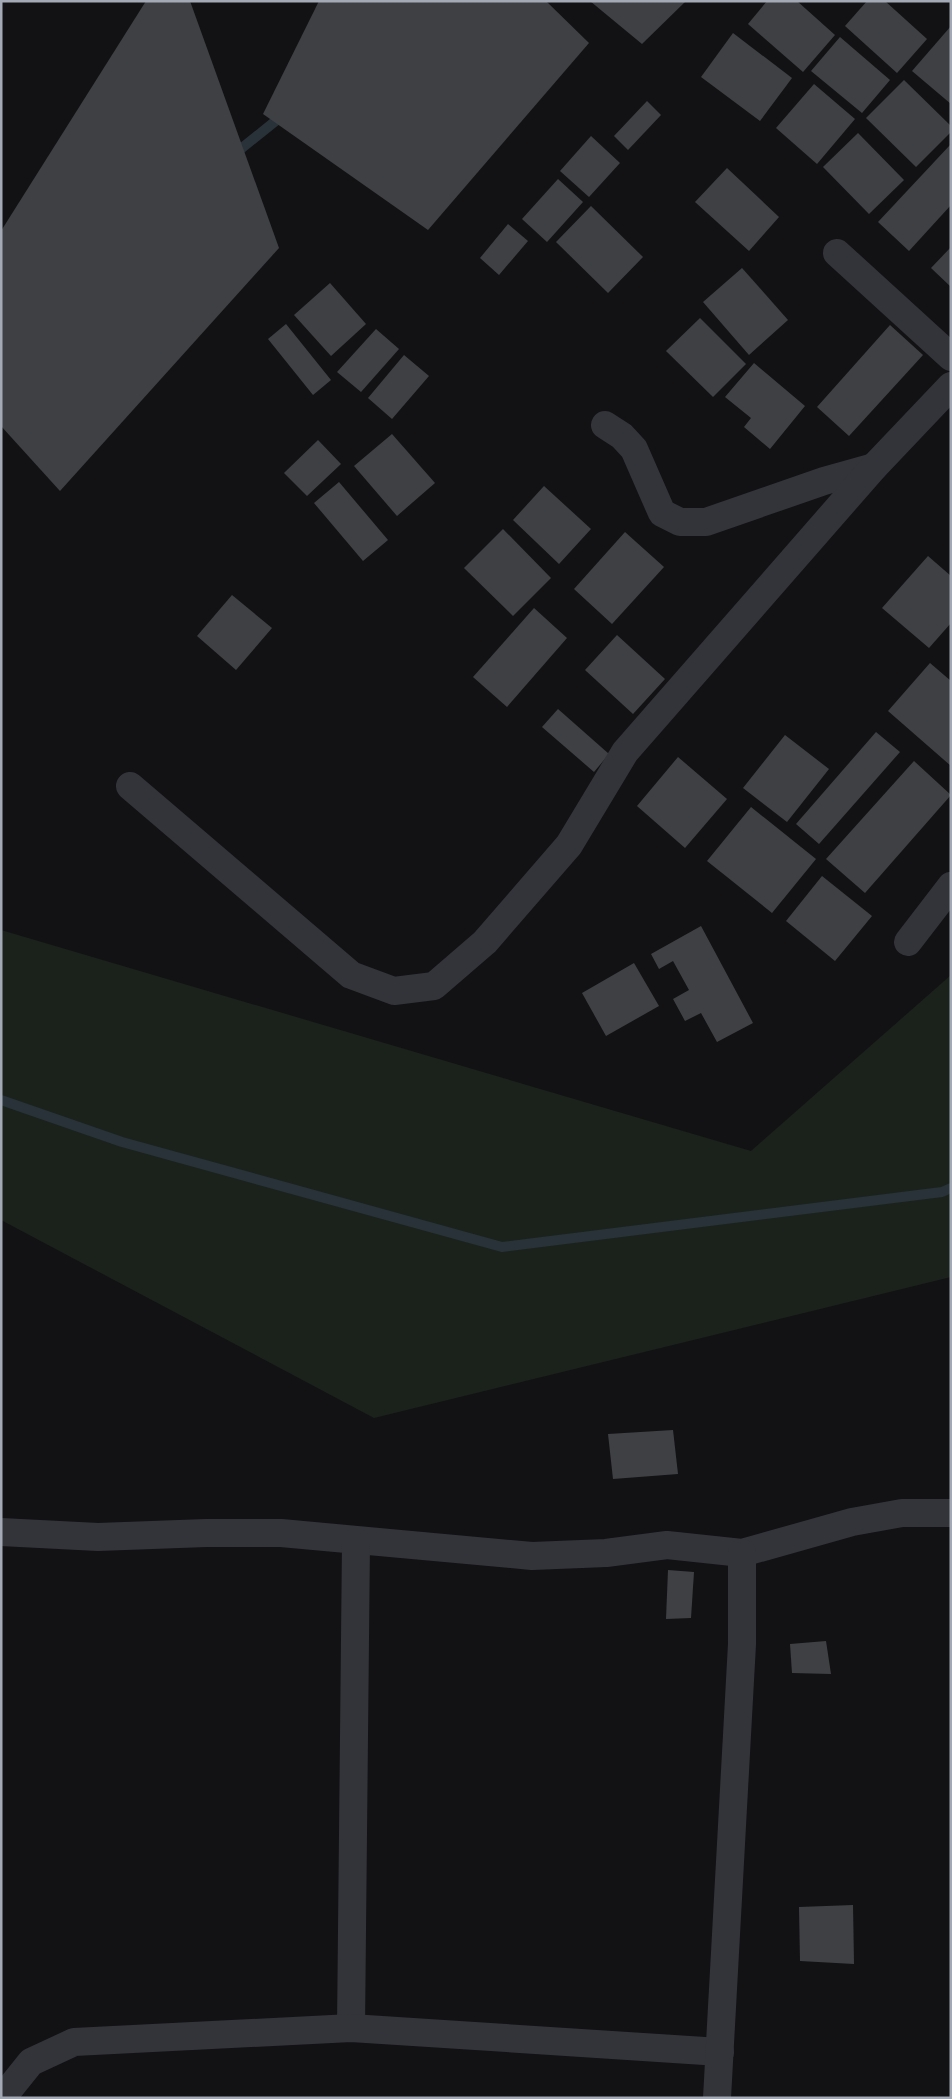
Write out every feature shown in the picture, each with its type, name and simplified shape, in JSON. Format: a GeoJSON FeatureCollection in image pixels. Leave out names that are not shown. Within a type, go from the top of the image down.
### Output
{"type":"FeatureCollection","features":[{"type":"Feature","properties":{"kind":"street"},"geometry":{"type":"LineString","coordinates":[[837,253],[951,356]]}},
{"type":"Feature","properties":{"kind":"street"},"geometry":{"type":"LineString","coordinates":[[130,786],[351,975],[394,991],[434,986],[485,942],[569,845],[625,752],[874,467],[951,386]]}},
{"type":"Feature","properties":{"kind":"street"},"geometry":{"type":"LineString","coordinates":[[605,425],[622,436],[634,449],[662,513],[680,522],[706,522],[824,481],[874,467]]}},
{"type":"Feature","properties":{"kind":"street"},"geometry":{"type":"LineString","coordinates":[[908,942],[951,886]]}},
{"type":"Feature","properties":{"kind":"street"},"geometry":{"type":"LineString","coordinates":[[902,1513],[951,1494]]}},
{"type":"Feature","properties":{"kind":"street"},"geometry":{"type":"LineString","coordinates":[[1,1532],[98,1537],[206,1533],[281,1533],[356,1542],[532,1556],[606,1553],[667,1545],[742,1553],[852,1522],[902,1513],[951,1513]]}},
{"type":"Feature","properties":{"kind":"street"},"geometry":{"type":"LineString","coordinates":[[351,2028],[356,1542]]}},
{"type":"Feature","properties":{"kind":"street"},"geometry":{"type":"LineString","coordinates":[[717,2098],[742,1644],[742,1553]]}},
{"type":"Feature","properties":{"kind":"street"},"geometry":{"type":"LineString","coordinates":[[2,2098],[31,2062],[74,2042],[351,2028],[720,2052]]}},
{"type":"Feature","properties":{"kind":"shaded area"},"geometry":{"type":"Polygon","coordinates":[[[1,930],[751,1151],[951,975],[951,1277],[374,1418],[1,1220],[1,930]]]}},
{"type":"Feature","properties":{"kind":"building"},"geometry":{"type":"Polygon","coordinates":[[[146,1],[190,1],[279,248],[60,491],[1,426],[1,231],[146,1]]]}},
{"type":"Feature","properties":{"kind":"building"},"geometry":{"type":"Polygon","coordinates":[[[319,1],[546,1],[589,43],[428,230],[263,114],[319,1]]]}},
{"type":"Feature","properties":{"kind":"building"},"geometry":{"type":"Polygon","coordinates":[[[590,1],[686,1],[642,44],[590,1]]]}},
{"type":"Feature","properties":{"kind":"building"},"geometry":{"type":"Polygon","coordinates":[[[767,1],[797,1],[835,35],[803,72],[748,24],[767,1]]]}},
{"type":"Feature","properties":{"kind":"building"},"geometry":{"type":"Polygon","coordinates":[[[867,1],[885,1],[927,39],[897,73],[845,26],[867,1]]]}},
{"type":"Feature","properties":{"kind":"building"},"geometry":{"type":"Polygon","coordinates":[[[951,26],[951,104],[912,71],[951,26]]]}},
{"type":"Feature","properties":{"kind":"building"},"geometry":{"type":"Polygon","coordinates":[[[733,33],[792,78],[760,121],[701,77],[733,33]]]}},
{"type":"Feature","properties":{"kind":"building"},"geometry":{"type":"Polygon","coordinates":[[[840,37],[890,80],[862,113],[811,71],[840,37]]]}},
{"type":"Feature","properties":{"kind":"building"},"geometry":{"type":"Polygon","coordinates":[[[904,80],[951,126],[951,132],[916,167],[866,118],[904,80]]]}},
{"type":"Feature","properties":{"kind":"building"},"geometry":{"type":"Polygon","coordinates":[[[814,84],[855,119],[817,164],[776,128],[814,84]]]}},
{"type":"Feature","properties":{"kind":"building"},"geometry":{"type":"Polygon","coordinates":[[[647,101],[661,115],[628,150],[614,136],[647,101]]]}},
{"type":"Feature","properties":{"kind":"building"},"geometry":{"type":"Polygon","coordinates":[[[858,133],[904,180],[869,214],[823,167],[858,133]]]}},
{"type":"Feature","properties":{"kind":"building"},"geometry":{"type":"Polygon","coordinates":[[[591,136],[620,163],[589,197],[560,171],[591,136]]]}},
{"type":"Feature","properties":{"kind":"building"},"geometry":{"type":"Polygon","coordinates":[[[951,144],[951,205],[909,251],[878,222],[951,144]]]}},
{"type":"Feature","properties":{"kind":"building"},"geometry":{"type":"Polygon","coordinates":[[[727,168],[779,217],[749,251],[695,202],[727,168]]]}},
{"type":"Feature","properties":{"kind":"building"},"geometry":{"type":"Polygon","coordinates":[[[558,179],[583,202],[547,242],[522,219],[558,179]]]}},
{"type":"Feature","properties":{"kind":"building"},"geometry":{"type":"Polygon","coordinates":[[[591,206],[643,257],[608,293],[556,242],[591,206]]]}},
{"type":"Feature","properties":{"kind":"building"},"geometry":{"type":"Polygon","coordinates":[[[508,224],[528,241],[499,275],[480,258],[508,224]]]}},
{"type":"Feature","properties":{"kind":"building"},"geometry":{"type":"Polygon","coordinates":[[[951,247],[951,287],[931,268],[951,247]]]}},
{"type":"Feature","properties":{"kind":"building"},"geometry":{"type":"Polygon","coordinates":[[[742,268],[788,320],[749,355],[703,302],[742,268]]]}},
{"type":"Feature","properties":{"kind":"building"},"geometry":{"type":"Polygon","coordinates":[[[330,283],[366,324],[331,356],[294,315],[330,283]]]}},
{"type":"Feature","properties":{"kind":"building"},"geometry":{"type":"Polygon","coordinates":[[[700,318],[746,364],[713,397],[666,351],[700,318]]]}},
{"type":"Feature","properties":{"kind":"building"},"geometry":{"type":"Polygon","coordinates":[[[286,324],[331,380],[313,395],[268,339],[286,324]]]}},
{"type":"Feature","properties":{"kind":"building"},"geometry":{"type":"Polygon","coordinates":[[[890,325],[923,355],[849,436],[817,407],[890,325]]]}},
{"type":"Feature","properties":{"kind":"building"},"geometry":{"type":"Polygon","coordinates":[[[376,329],[399,349],[361,392],[337,372],[376,329]]]}},
{"type":"Feature","properties":{"kind":"building"},"geometry":{"type":"Polygon","coordinates":[[[404,355],[429,376],[392,419],[368,398],[404,355]]]}},
{"type":"Feature","properties":{"kind":"building"},"geometry":{"type":"Polygon","coordinates":[[[754,363],[805,406],[770,449],[744,427],[751,418],[725,397],[754,363]]]}},
{"type":"Feature","properties":{"kind":"building"},"geometry":{"type":"Polygon","coordinates":[[[392,434],[435,483],[397,516],[354,466],[392,434]]]}},
{"type":"Feature","properties":{"kind":"building"},"geometry":{"type":"Polygon","coordinates":[[[318,440],[341,464],[307,496],[284,473],[318,440]]]}},
{"type":"Feature","properties":{"kind":"building"},"geometry":{"type":"Polygon","coordinates":[[[339,482],[388,540],[363,561],[314,503],[339,482]]]}},
{"type":"Feature","properties":{"kind":"building"},"geometry":{"type":"Polygon","coordinates":[[[544,486],[591,529],[559,564],[513,520],[544,486]]]}},
{"type":"Feature","properties":{"kind":"building"},"geometry":{"type":"Polygon","coordinates":[[[503,529],[551,578],[513,616],[464,568],[503,529]]]}},
{"type":"Feature","properties":{"kind":"building"},"geometry":{"type":"Polygon","coordinates":[[[625,532],[664,567],[612,624],[574,589],[625,532]]]}},
{"type":"Feature","properties":{"kind":"building"},"geometry":{"type":"Polygon","coordinates":[[[928,556],[951,576],[951,623],[929,648],[882,608],[928,556]]]}},
{"type":"Feature","properties":{"kind":"building"},"geometry":{"type":"Polygon","coordinates":[[[232,595],[272,628],[236,670],[197,636],[232,595]]]}},
{"type":"Feature","properties":{"kind":"building"},"geometry":{"type":"Polygon","coordinates":[[[534,608],[567,638],[507,707],[473,677],[534,608]]]}},
{"type":"Feature","properties":{"kind":"building"},"geometry":{"type":"Polygon","coordinates":[[[617,635],[665,679],[633,714],[585,670],[617,635]]]}},
{"type":"Feature","properties":{"kind":"building"},"geometry":{"type":"Polygon","coordinates":[[[930,663],[951,681],[951,766],[888,711],[930,663]]]}},
{"type":"Feature","properties":{"kind":"building"},"geometry":{"type":"Polygon","coordinates":[[[558,709],[609,754],[594,772],[542,727],[558,709]]]}},
{"type":"Feature","properties":{"kind":"building"},"geometry":{"type":"Polygon","coordinates":[[[876,732],[900,752],[819,844],[796,824],[876,732]]]}},
{"type":"Feature","properties":{"kind":"building"},"geometry":{"type":"Polygon","coordinates":[[[785,735],[829,769],[787,822],[743,788],[785,735]]]}},
{"type":"Feature","properties":{"kind":"building"},"geometry":{"type":"Polygon","coordinates":[[[678,757],[727,799],[685,848],[637,806],[678,757]]]}},
{"type":"Feature","properties":{"kind":"building"},"geometry":{"type":"Polygon","coordinates":[[[914,761],[951,795],[865,893],[826,859],[914,761]]]}},
{"type":"Feature","properties":{"kind":"building"},"geometry":{"type":"Polygon","coordinates":[[[751,807],[816,859],[772,913],[707,861],[751,807]]]}},
{"type":"Feature","properties":{"kind":"building"},"geometry":{"type":"Polygon","coordinates":[[[822,876],[872,916],[835,961],[786,921],[822,876]]]}},
{"type":"Feature","properties":{"kind":"building"},"geometry":{"type":"Polygon","coordinates":[[[701,926],[753,1023],[717,1042],[701,1013],[685,1021],[673,999],[689,990],[673,961],[659,969],[651,954],[701,926]]]}},
{"type":"Feature","properties":{"kind":"building"},"geometry":{"type":"Polygon","coordinates":[[[634,963],[659,1006],[606,1036],[582,993],[634,963]]]}},
{"type":"Feature","properties":{"kind":"building"},"geometry":{"type":"Polygon","coordinates":[[[673,1430],[678,1474],[613,1479],[608,1434],[673,1430]]]}},
{"type":"Feature","properties":{"kind":"building"},"geometry":{"type":"Polygon","coordinates":[[[668,1570],[694,1572],[691,1618],[666,1619],[668,1570]]]}},
{"type":"Feature","properties":{"kind":"building"},"geometry":{"type":"Polygon","coordinates":[[[826,1641],[831,1674],[792,1673],[790,1644],[826,1641]]]}},
{"type":"Feature","properties":{"kind":"building"},"geometry":{"type":"Polygon","coordinates":[[[853,1905],[854,1964],[800,1961],[799,1907],[853,1905]]]}},
{"type":"Feature","properties":{"kind":"waterway"},"geometry":{"type":"LineString","coordinates":[[232,156],[283,115]]}},
{"type":"Feature","properties":{"kind":"waterway"},"geometry":{"type":"LineString","coordinates":[[1,1100],[122,1142],[502,1247],[942,1192],[951,1188]]}}]}
